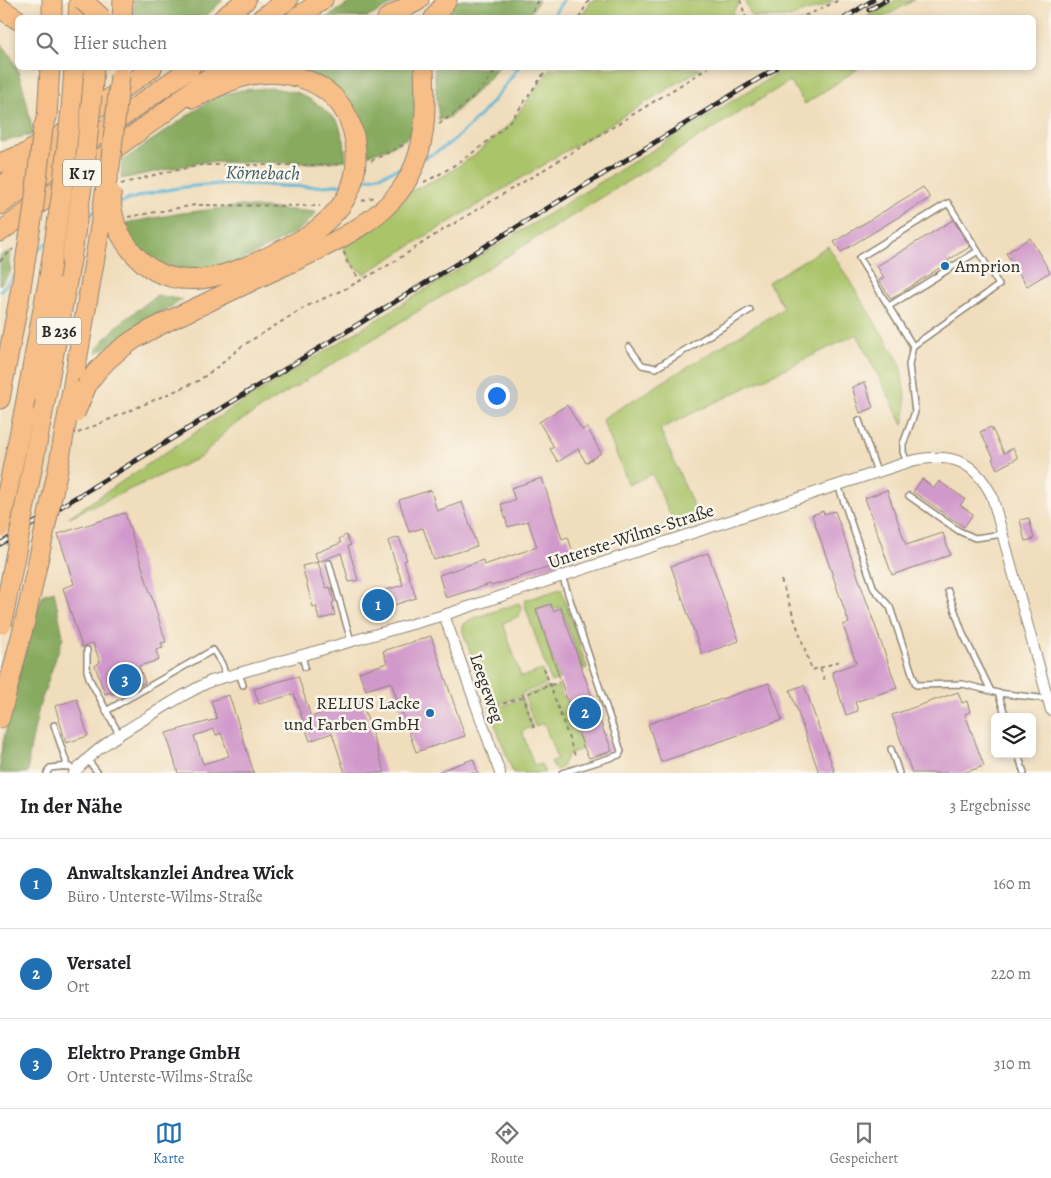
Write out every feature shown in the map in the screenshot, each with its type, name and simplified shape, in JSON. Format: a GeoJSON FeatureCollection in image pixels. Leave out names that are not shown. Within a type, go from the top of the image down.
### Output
{"type":"FeatureCollection","features":[{"type":"Feature","properties":{"kind":"highway"},"geometry":{"type":"LineString","coordinates":[[52,0],[52,15]]}},
{"type":"Feature","properties":{"kind":"highway"},"geometry":{"type":"LineString","coordinates":[[78,15],[80,0]]}},
{"type":"Feature","properties":{"kind":"highway"},"geometry":{"type":"LineString","coordinates":[[80,0],[98,15]]}},
{"type":"Feature","properties":{"kind":"highway"},"geometry":{"type":"LineString","coordinates":[[97,15],[98,0]]}},
{"type":"Feature","properties":{"kind":"highway"},"geometry":{"type":"LineString","coordinates":[[122,15],[123,0]]}},
{"type":"Feature","properties":{"kind":"highway"},"geometry":{"type":"LineString","coordinates":[[234,10],[254,0]]}},
{"type":"Feature","properties":{"kind":"highway"},"geometry":{"type":"LineString","coordinates":[[266,15],[288,0]]}},
{"type":"Feature","properties":{"kind":"highway"},"geometry":{"type":"LineString","coordinates":[[300,15],[322,0]]}},
{"type":"Feature","properties":{"kind":"highway"},"geometry":{"type":"LineString","coordinates":[[392,15],[419,0]]}},
{"type":"Feature","properties":{"kind":"highway"},"geometry":{"type":"LineString","coordinates":[[436,15],[447,0]]}},
{"type":"Feature","properties":{"kind":"highway"},"geometry":{"type":"LineString","coordinates":[[0,8],[15,18]]}},
{"type":"Feature","properties":{"kind":"highway"},"geometry":{"type":"LineString","coordinates":[[0,399],[33,213],[43,128],[44,70]]}},
{"type":"Feature","properties":{"kind":"highway"},"geometry":{"type":"LineString","coordinates":[[43,128],[47,117],[50,70]]}},
{"type":"Feature","properties":{"kind":"highway","name":"B 236"},"geometry":{"type":"LineString","coordinates":[[0,528],[49,276],[74,115],[74,70]]}},
{"type":"Feature","properties":{"kind":"highway","name":"B 236"},"geometry":{"type":"LineString","coordinates":[[1,628],[71,260],[84,174],[94,70]]}},
{"type":"Feature","properties":{"kind":"highway"},"geometry":{"type":"LineString","coordinates":[[0,163],[26,153],[74,115],[149,70]]}},
{"type":"Feature","properties":{"kind":"highway","name":"K 17"},"geometry":{"type":"LineString","coordinates":[[0,205],[130,109],[187,70]]}},
{"type":"Feature","properties":{"kind":"highway"},"geometry":{"type":"LineString","coordinates":[[164,113],[220,70]]}},
{"type":"Feature","properties":{"kind":"highway"},"geometry":{"type":"LineString","coordinates":[[110,167],[112,209],[121,222],[122,239],[142,262],[154,271],[168,277],[184,280],[212,278],[236,272],[360,227],[385,208],[400,192],[411,176],[419,158],[425,127],[424,70]]}},
{"type":"Feature","properties":{"kind":"highway"},"geometry":{"type":"LineString","coordinates":[[0,718],[25,622],[58,469],[79,403],[98,240],[110,167],[120,72]]}},
{"type":"Feature","properties":{"kind":"highway"},"geometry":{"type":"LineString","coordinates":[[80,387],[110,357],[129,342],[312,243],[325,224],[335,214],[348,195],[352,185],[357,159],[349,119],[334,99],[323,89],[306,79],[289,74],[252,75],[236,79],[164,113]]}},
{"type":"Feature","properties":{"kind":"highway","name":"K 17"},"geometry":{"type":"LineString","coordinates":[[0,232],[164,113]]}},
{"type":"Feature","properties":{"kind":"highway"},"geometry":{"type":"LineString","coordinates":[[0,188],[74,115]]}},
{"type":"Feature","properties":{"kind":"street","name":"Unterste-Wilms-Straße"},"geometry":{"type":"LineString","coordinates":[[72,770],[119,734],[194,689],[211,681],[444,615],[907,462],[941,456],[953,458],[976,471],[985,482],[992,496],[1050,704]]}},
{"type":"Feature","properties":{"kind":"street","name":"Leegeweg"},"geometry":{"type":"LineString","coordinates":[[444,615],[500,773]]}},
{"type":"Feature","properties":{"kind":"lane"},"geometry":{"type":"LineString","coordinates":[[907,462],[903,452],[903,444],[915,412],[909,365],[913,346],[999,284],[948,203],[859,258],[913,346]]}},
{"type":"Feature","properties":{"kind":"lane"},"geometry":{"type":"LineString","coordinates":[[889,306],[978,251]]}},
{"type":"Feature","properties":{"kind":"lane"},"geometry":{"type":"LineString","coordinates":[[629,347],[642,364],[656,368],[750,310]]}},
{"type":"Feature","properties":{"kind":"lane"},"geometry":{"type":"LineString","coordinates":[[859,420],[877,472]]}},
{"type":"Feature","properties":{"kind":"lane"},"geometry":{"type":"LineString","coordinates":[[838,485],[874,589],[890,607],[916,685],[963,684],[1050,704]]}},
{"type":"Feature","properties":{"kind":"lane"},"geometry":{"type":"LineString","coordinates":[[909,496],[959,531],[975,538],[1003,534]]}},
{"type":"Feature","properties":{"kind":"lane"},"geometry":{"type":"LineString","coordinates":[[329,563],[351,642]]}},
{"type":"Feature","properties":{"kind":"lane"},"geometry":{"type":"LineString","coordinates":[[562,576],[621,751],[619,755],[562,773]]}},
{"type":"Feature","properties":{"kind":"lane"},"geometry":{"type":"LineString","coordinates":[[948,592],[963,634],[991,691]]}},
{"type":"Feature","properties":{"kind":"lane"},"geometry":{"type":"LineString","coordinates":[[87,650],[87,672],[90,680],[119,734]]}},
{"type":"Feature","properties":{"kind":"lane"},"geometry":{"type":"LineString","coordinates":[[106,711],[213,650],[222,664],[226,676]]}},
{"type":"Feature","properties":{"kind":"lane"},"geometry":{"type":"LineString","coordinates":[[302,656],[305,666]]}},
{"type":"Feature","properties":{"kind":"lane"},"geometry":{"type":"LineString","coordinates":[[239,673],[243,685]]}},
{"type":"Feature","properties":{"kind":"lane"},"geometry":{"type":"LineString","coordinates":[[998,693],[1005,713]]}},
{"type":"Feature","properties":{"kind":"lane"},"geometry":{"type":"LineString","coordinates":[[54,725],[66,761],[72,770]]}},
{"type":"Feature","properties":{"kind":"lane"},"geometry":{"type":"LineString","coordinates":[[891,749],[899,773]]}},
{"type":"Feature","properties":{"kind":"lane"},"geometry":{"type":"LineString","coordinates":[[1019,758],[1024,773]]}},
{"type":"Feature","properties":{"kind":"lane"},"geometry":{"type":"LineString","coordinates":[[87,759],[98,773]]}},
{"type":"Feature","properties":{"kind":"lane"},"geometry":{"type":"LineString","coordinates":[[47,773],[50,768],[72,770]]}},
{"type":"Feature","properties":{"kind":"path"},"geometry":{"type":"LineString","coordinates":[[530,15],[539,0]]}},
{"type":"Feature","properties":{"kind":"path"},"geometry":{"type":"LineString","coordinates":[[581,15],[589,0]]}},
{"type":"Feature","properties":{"kind":"path"},"geometry":{"type":"LineString","coordinates":[[740,0],[745,15]]}},
{"type":"Feature","properties":{"kind":"path"},"geometry":{"type":"LineString","coordinates":[[806,15],[839,0]]}},
{"type":"Feature","properties":{"kind":"path"},"geometry":{"type":"LineString","coordinates":[[434,126],[450,117],[490,78],[496,70]]}},
{"type":"Feature","properties":{"kind":"path"},"geometry":{"type":"LineString","coordinates":[[420,183],[438,176],[479,147],[506,124],[546,70]]}},
{"type":"Feature","properties":{"kind":"path"},"geometry":{"type":"LineString","coordinates":[[72,436],[198,380],[220,365],[242,346],[307,306],[347,288],[392,262],[438,232],[550,166],[705,70]]}},
{"type":"Feature","properties":{"kind":"path"},"geometry":{"type":"LineString","coordinates":[[363,162],[373,161],[410,142]]}},
{"type":"Feature","properties":{"kind":"path"},"geometry":{"type":"LineString","coordinates":[[120,184],[154,174],[201,165],[343,164]]}},
{"type":"Feature","properties":{"kind":"path"},"geometry":{"type":"LineString","coordinates":[[360,201],[377,196]]}},
{"type":"Feature","properties":{"kind":"path"},"geometry":{"type":"LineString","coordinates":[[121,222],[195,205],[325,206]]}},
{"type":"Feature","properties":{"kind":"path"},"geometry":{"type":"LineString","coordinates":[[0,261],[17,246]]}},
{"type":"Feature","properties":{"kind":"path"},"geometry":{"type":"LineString","coordinates":[[781,580],[812,670],[840,661]]}},
{"type":"Feature","properties":{"kind":"path"},"geometry":{"type":"LineString","coordinates":[[544,668],[575,756]]}},
{"type":"Feature","properties":{"kind":"path"},"geometry":{"type":"LineString","coordinates":[[820,668],[825,681]]}},
{"type":"Feature","properties":{"kind":"path"},"geometry":{"type":"LineString","coordinates":[[488,709],[559,682]]}},
{"type":"Feature","properties":{"kind":"path"},"geometry":{"type":"LineString","coordinates":[[523,697],[534,728]]}},
{"type":"Feature","properties":{"kind":"green space"},"geometry":{"type":"Polygon","coordinates":[[[134,0],[223,0],[207,15],[133,15],[134,0]]]}},
{"type":"Feature","properties":{"kind":"green space"},"geometry":{"type":"Polygon","coordinates":[[[354,0],[401,0],[372,15],[331,15],[354,0]]]}},
{"type":"Feature","properties":{"kind":"green space"},"geometry":{"type":"Polygon","coordinates":[[[455,0],[539,0],[529,15],[446,15],[455,0]]]}},
{"type":"Feature","properties":{"kind":"green space"},"geometry":{"type":"Polygon","coordinates":[[[592,0],[737,0],[738,4],[732,15],[582,15],[592,0]]]}},
{"type":"Feature","properties":{"kind":"green space"},"geometry":{"type":"Polygon","coordinates":[[[744,0],[834,0],[826,5],[795,15],[751,15],[744,0]]]}},
{"type":"Feature","properties":{"kind":"green space"},"geometry":{"type":"Polygon","coordinates":[[[896,0],[914,0],[888,15],[870,15],[896,0]]]}},
{"type":"Feature","properties":{"kind":"green space"},"geometry":{"type":"Polygon","coordinates":[[[0,43],[13,61],[15,70],[18,73],[26,99],[33,135],[0,141],[0,43]]]}},
{"type":"Feature","properties":{"kind":"green space"},"geometry":{"type":"Polygon","coordinates":[[[291,70],[418,70],[416,133],[388,148],[367,155],[364,141],[353,116],[291,70]]]}},
{"type":"Feature","properties":{"kind":"green space"},"geometry":{"type":"Polygon","coordinates":[[[434,70],[496,70],[490,78],[450,117],[439,120],[434,70]]]}},
{"type":"Feature","properties":{"kind":"green space"},"geometry":{"type":"Polygon","coordinates":[[[550,70],[699,70],[364,274],[352,264],[343,247],[388,215],[411,191],[447,174],[476,154],[512,122],[550,70]]]}},
{"type":"Feature","properties":{"kind":"green space"},"geometry":{"type":"Polygon","coordinates":[[[783,70],[856,70],[805,104],[790,81],[229,428],[201,457],[69,517],[223,414],[783,70]]]}},
{"type":"Feature","properties":{"kind":"green space"},"geometry":{"type":"Polygon","coordinates":[[[273,88],[299,93],[319,105],[338,122],[344,141],[346,160],[315,163],[202,162],[121,179],[122,161],[216,96],[242,90],[273,88]]]}},
{"type":"Feature","properties":{"kind":"green space"},"geometry":{"type":"Polygon","coordinates":[[[241,206],[317,212],[301,228],[268,247],[234,264],[208,270],[179,269],[152,259],[133,241],[126,223],[182,213],[241,206]]]}},
{"type":"Feature","properties":{"kind":"green space"},"geometry":{"type":"Polygon","coordinates":[[[828,246],[900,363],[906,410],[903,425],[857,334],[660,429],[700,521],[676,528],[652,474],[629,485],[602,419],[784,308],[768,282],[828,246]]]}},
{"type":"Feature","properties":{"kind":"green space"},"geometry":{"type":"Polygon","coordinates":[[[11,251],[10,273],[0,285],[0,255],[11,251]]]}},
{"type":"Feature","properties":{"kind":"green space"},"geometry":{"type":"Polygon","coordinates":[[[157,295],[182,300],[97,353],[97,348],[118,325],[157,295]]]}},
{"type":"Feature","properties":{"kind":"green space"},"geometry":{"type":"Polygon","coordinates":[[[561,589],[587,668],[583,669],[561,607],[553,609],[551,604],[536,609],[559,679],[551,682],[524,603],[525,600],[561,589]]]}},
{"type":"Feature","properties":{"kind":"green space"},"geometry":{"type":"Polygon","coordinates":[[[54,591],[63,637],[39,707],[29,755],[28,773],[0,773],[0,757],[17,680],[42,595],[54,591]]]}},
{"type":"Feature","properties":{"kind":"green space"},"geometry":{"type":"Polygon","coordinates":[[[519,603],[522,609],[519,616],[503,623],[521,677],[542,670],[546,684],[524,692],[521,696],[490,707],[463,632],[463,625],[471,619],[519,603]]]}},
{"type":"Feature","properties":{"kind":"green space"},"geometry":{"type":"Polygon","coordinates":[[[559,686],[563,698],[565,697],[578,738],[580,738],[585,748],[568,754],[562,767],[557,770],[551,761],[557,759],[544,723],[535,726],[525,695],[547,687],[550,689],[559,686]]]}},
{"type":"Feature","properties":{"kind":"green space"},"geometry":{"type":"Polygon","coordinates":[[[522,699],[532,727],[522,731],[534,766],[541,764],[545,773],[513,773],[490,710],[522,699]]]}},
{"type":"Feature","properties":{"kind":"building"},"geometry":{"type":"Polygon","coordinates":[[[923,187],[930,198],[841,252],[834,242],[923,187]]]}},
{"type":"Feature","properties":{"kind":"building"},"geometry":{"type":"Polygon","coordinates":[[[953,220],[970,247],[891,299],[879,280],[884,278],[877,266],[953,220]]]}},
{"type":"Feature","properties":{"kind":"building"},"geometry":{"type":"Polygon","coordinates":[[[1030,238],[1050,272],[1027,286],[1006,253],[1030,238]]]}},
{"type":"Feature","properties":{"kind":"building"},"geometry":{"type":"Polygon","coordinates":[[[865,382],[873,408],[860,413],[852,387],[865,382]]]}},
{"type":"Feature","properties":{"kind":"building"},"geometry":{"type":"Polygon","coordinates":[[[567,405],[582,430],[587,427],[601,453],[586,463],[578,449],[558,462],[550,449],[554,447],[539,422],[567,405]]]}},
{"type":"Feature","properties":{"kind":"building"},"geometry":{"type":"Polygon","coordinates":[[[991,427],[1004,453],[1013,448],[1018,458],[997,469],[992,459],[994,458],[980,432],[991,427]]]}},
{"type":"Feature","properties":{"kind":"building"},"geometry":{"type":"Polygon","coordinates":[[[542,478],[562,539],[568,537],[575,559],[491,586],[490,584],[446,598],[439,575],[483,560],[484,565],[537,547],[528,521],[508,527],[501,504],[515,500],[511,488],[542,478]]]}},
{"type":"Feature","properties":{"kind":"building"},"geometry":{"type":"Polygon","coordinates":[[[922,479],[934,488],[939,481],[965,499],[960,505],[973,514],[964,527],[913,492],[922,479]]]}},
{"type":"Feature","properties":{"kind":"building"},"geometry":{"type":"Polygon","coordinates":[[[431,490],[437,511],[462,502],[477,546],[434,560],[423,528],[409,532],[399,500],[431,490]]]}},
{"type":"Feature","properties":{"kind":"building"},"geometry":{"type":"Polygon","coordinates":[[[887,490],[906,545],[943,533],[950,555],[892,575],[865,498],[887,490]]]}},
{"type":"Feature","properties":{"kind":"building"},"geometry":{"type":"Polygon","coordinates":[[[823,511],[824,514],[835,511],[897,688],[855,702],[858,711],[846,715],[832,672],[856,663],[843,625],[849,623],[812,515],[823,511]]]}},
{"type":"Feature","properties":{"kind":"building"},"geometry":{"type":"Polygon","coordinates":[[[125,513],[166,642],[161,643],[163,648],[156,650],[159,660],[139,666],[145,683],[111,694],[110,692],[105,694],[95,666],[100,662],[93,643],[82,647],[63,588],[74,584],[58,534],[125,513]]]}},
{"type":"Feature","properties":{"kind":"building"},"geometry":{"type":"Polygon","coordinates":[[[1029,518],[1034,539],[1025,541],[1020,520],[1029,518]]]}},
{"type":"Feature","properties":{"kind":"building"},"geometry":{"type":"Polygon","coordinates":[[[346,535],[351,545],[348,546],[358,580],[349,582],[341,553],[318,562],[315,553],[341,543],[339,539],[346,535]]]}},
{"type":"Feature","properties":{"kind":"building"},"geometry":{"type":"Polygon","coordinates":[[[399,537],[407,560],[404,561],[416,598],[368,613],[363,596],[403,585],[388,541],[399,537]]]}},
{"type":"Feature","properties":{"kind":"building"},"geometry":{"type":"Polygon","coordinates":[[[708,553],[739,641],[702,654],[671,566],[708,553]]]}},
{"type":"Feature","properties":{"kind":"building"},"geometry":{"type":"Polygon","coordinates":[[[318,562],[326,588],[330,587],[335,615],[319,620],[316,606],[313,607],[302,566],[318,562]]]}},
{"type":"Feature","properties":{"kind":"building"},"geometry":{"type":"Polygon","coordinates":[[[551,604],[553,611],[561,608],[612,751],[589,758],[583,746],[536,609],[551,604]]]}},
{"type":"Feature","properties":{"kind":"building","name":"RELIUS Lacke und Farben GmbH"},"geometry":{"type":"Polygon","coordinates":[[[431,636],[465,736],[416,752],[391,682],[366,690],[359,672],[387,663],[383,651],[431,636]]]}},
{"type":"Feature","properties":{"kind":"building"},"geometry":{"type":"Polygon","coordinates":[[[298,676],[311,717],[361,700],[385,773],[345,773],[332,733],[310,741],[294,694],[259,704],[254,689],[298,676]]]}},
{"type":"Feature","properties":{"kind":"building"},"geometry":{"type":"Polygon","coordinates":[[[769,683],[782,720],[661,762],[648,724],[769,683]]]}},
{"type":"Feature","properties":{"kind":"building"},"geometry":{"type":"Polygon","coordinates":[[[804,685],[835,773],[819,773],[790,690],[804,685]]]}},
{"type":"Feature","properties":{"kind":"building"},"geometry":{"type":"Polygon","coordinates":[[[958,692],[962,703],[967,701],[970,712],[965,714],[984,766],[963,773],[912,773],[892,715],[958,692]]]}},
{"type":"Feature","properties":{"kind":"building"},"geometry":{"type":"Polygon","coordinates":[[[229,695],[254,773],[178,773],[166,733],[217,719],[211,701],[229,695]],[[214,729],[194,736],[203,764],[229,756],[221,733],[216,735],[214,729]]]}},
{"type":"Feature","properties":{"kind":"building"},"geometry":{"type":"Polygon","coordinates":[[[77,699],[88,736],[66,743],[55,706],[77,699]]]}},
{"type":"Feature","properties":{"kind":"building"},"geometry":{"type":"Polygon","coordinates":[[[473,759],[478,773],[437,773],[437,772],[473,759]]]}},
{"type":"Feature","properties":{"kind":"waterway","name":"Körnebach"},"geometry":{"type":"LineString","coordinates":[[554,15],[563,0]]}},
{"type":"Feature","properties":{"kind":"waterway","name":"Körnebach"},"geometry":{"type":"LineString","coordinates":[[424,158],[451,142],[477,119],[516,70]]}},
{"type":"Feature","properties":{"kind":"waterway","name":"Körnebach"},"geometry":{"type":"LineString","coordinates":[[359,181],[382,175],[407,165]]}},
{"type":"Feature","properties":{"kind":"waterway","name":"Körnebach"},"geometry":{"type":"LineString","coordinates":[[119,203],[161,191],[205,185],[304,186],[345,184]]}},
{"type":"Feature","properties":{"kind":"waterway","name":"Körnebach"},"geometry":{"type":"LineString","coordinates":[[84,217],[96,211]]}},
{"type":"Feature","properties":{"kind":"waterway","name":"Körnebach"},"geometry":{"type":"LineString","coordinates":[[34,254],[46,243]]}},
{"type":"Feature","properties":{"kind":"waterway","name":"Körnebach"},"geometry":{"type":"LineString","coordinates":[[0,291],[15,275]]}},
{"type":"Feature","properties":{"kind":"railway"},"geometry":{"type":"LineString","coordinates":[[850,15],[873,0]]}},
{"type":"Feature","properties":{"kind":"railway"},"geometry":{"type":"LineString","coordinates":[[869,10],[886,0]]}},
{"type":"Feature","properties":{"kind":"railway"},"geometry":{"type":"LineString","coordinates":[[0,544],[773,70]]}},
{"type":"Feature","properties":{"kind":"place","name":"Amprion"},"geometry":{"type":"Point","coordinates":[945,266]}},
{"type":"Feature","properties":{"kind":"place","name":"Anwaltskanzlei Andrea Wick"},"geometry":{"type":"Point","coordinates":[378,605]}},
{"type":"Feature","properties":{"kind":"place","name":"Elektro Prange GmbH"},"geometry":{"type":"Point","coordinates":[125,680]}},
{"type":"Feature","properties":{"kind":"place","name":"RELIUS Lacke und Farben GmbH"},"geometry":{"type":"Point","coordinates":[430,713]}},
{"type":"Feature","properties":{"kind":"place","name":"Versatel"},"geometry":{"type":"Point","coordinates":[585,713]}}]}
